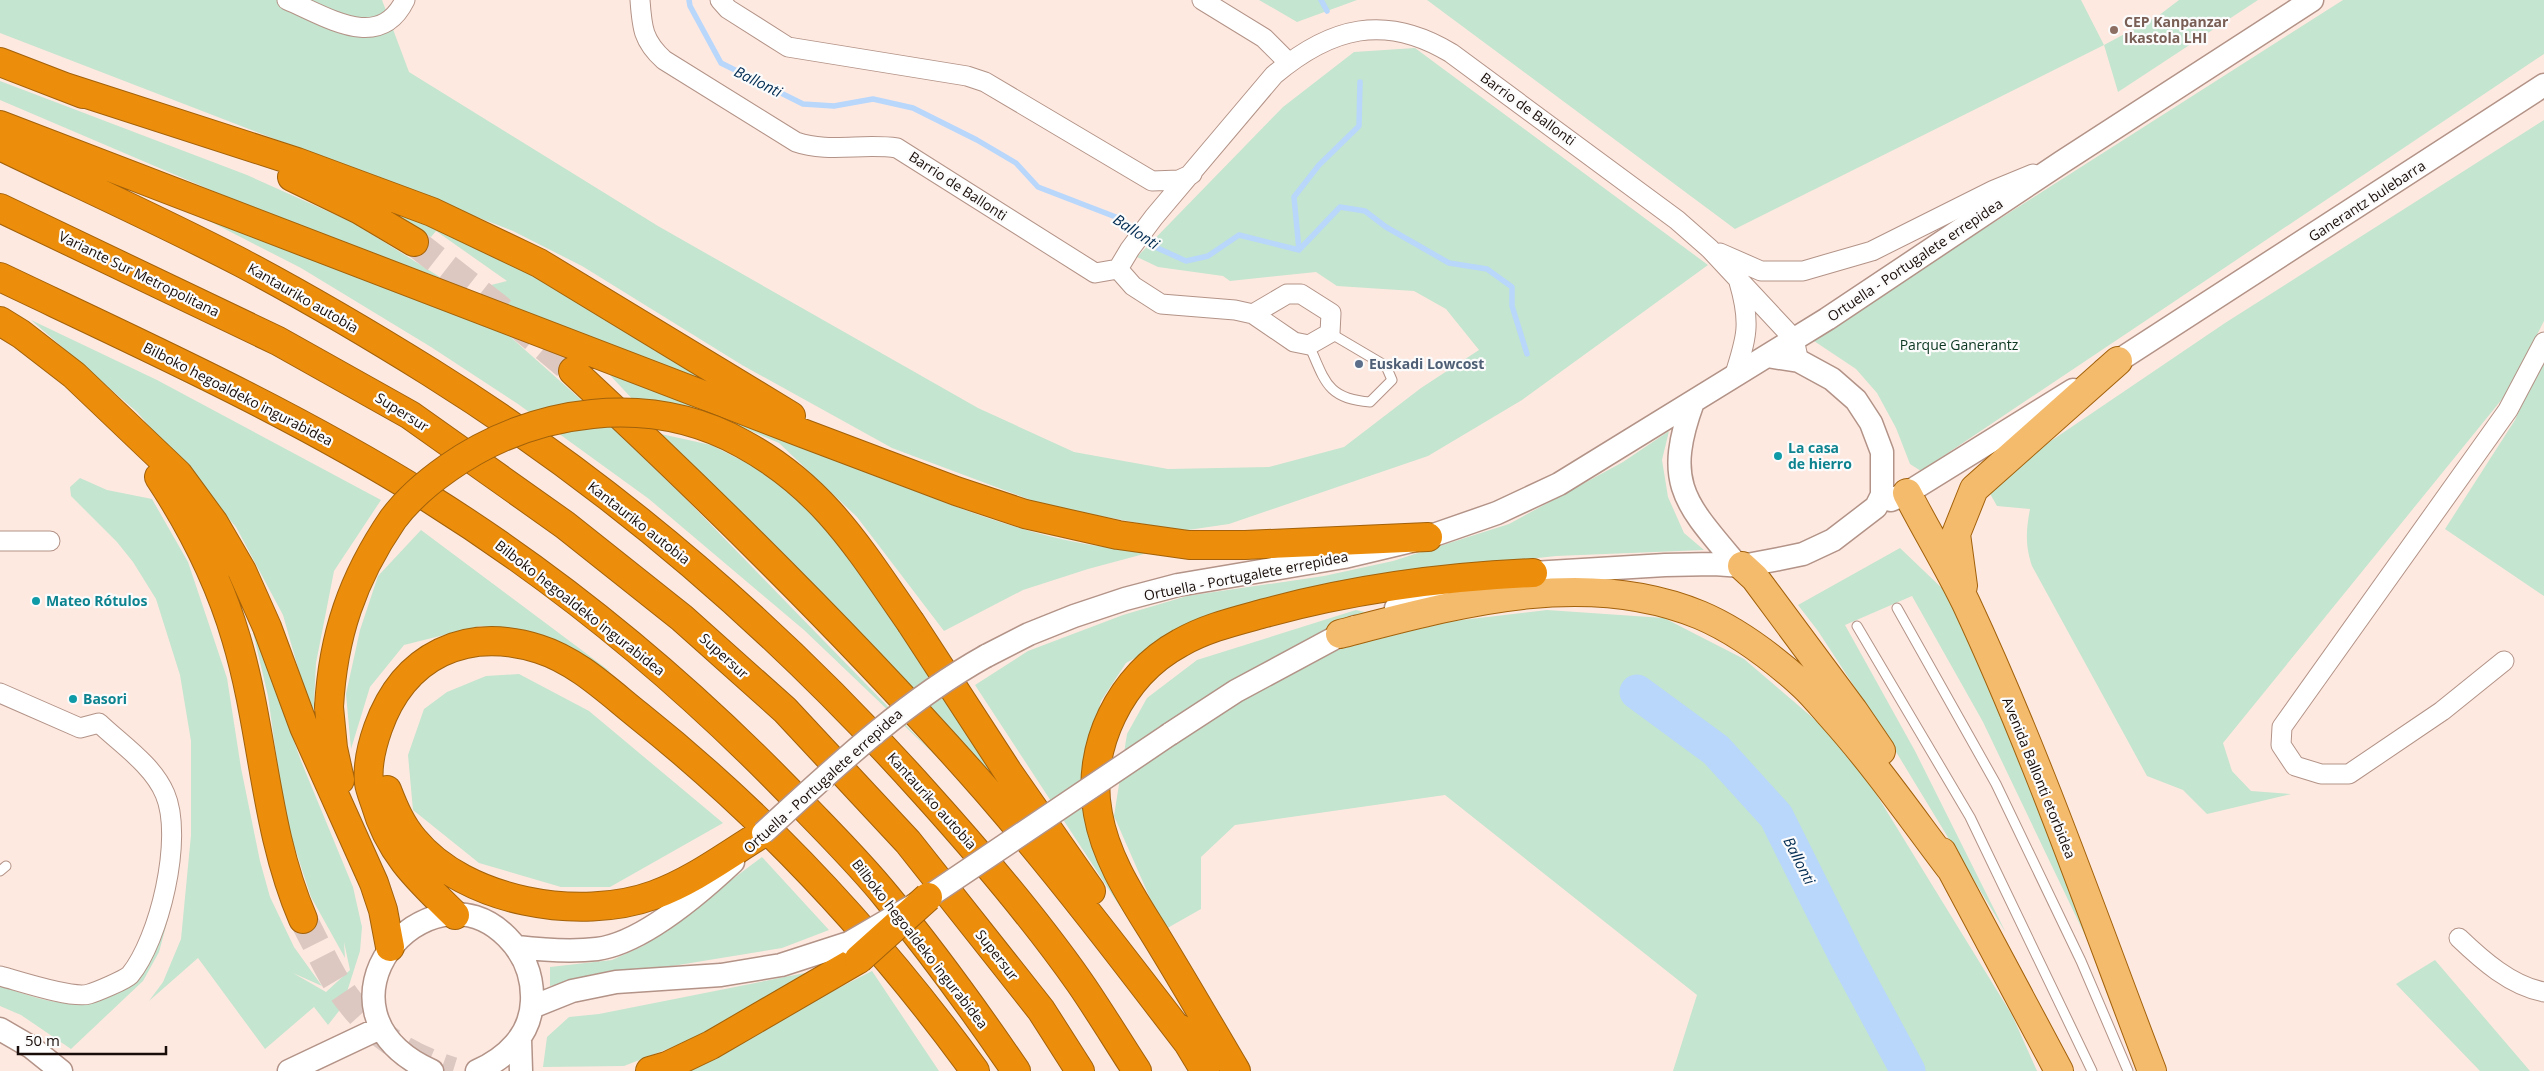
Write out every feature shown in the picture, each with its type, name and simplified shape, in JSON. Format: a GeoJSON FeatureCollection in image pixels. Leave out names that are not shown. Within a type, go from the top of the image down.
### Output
{"type":"FeatureCollection","features":[{"type":"Feature","properties":{"kind":"highway"},"geometry":{"type":"LineString","coordinates":[[0,62],[289,175],[360,210],[414,242]]}},
{"type":"Feature","properties":{"kind":"highway"},"geometry":{"type":"LineString","coordinates":[[65,87],[297,162],[432,212],[539,263],[796,419],[868,457]]}},
{"type":"Feature","properties":{"kind":"highway"},"geometry":{"type":"LineString","coordinates":[[0,125],[181,196],[956,491],[1025,514],[1118,535],[1189,545],[1245,545],[1428,537]]}},
{"type":"Feature","properties":{"kind":"highway","name":"Kantauriko autobia"},"geometry":{"type":"LineString","coordinates":[[0,146],[242,263],[312,301],[431,373],[527,436],[687,560],[815,676],[884,746],[995,872],[1078,981],[1137,1071]]}},
{"type":"Feature","properties":{"kind":"highway","name":"Variante Sur Metropolitana"},"geometry":{"type":"LineString","coordinates":[[0,208],[278,341]]}},
{"type":"Feature","properties":{"kind":"highway","name":"Bilboko hegoaldeko ingurabidea"},"geometry":{"type":"LineString","coordinates":[[0,278],[226,385],[367,461],[503,547],[580,604],[669,676],[763,763],[852,856],[887,897],[960,990],[1016,1071]]}},
{"type":"Feature","properties":{"kind":"highway"},"geometry":{"type":"LineString","coordinates":[[0,321],[21,334],[74,375],[178,474],[214,522],[242,571],[267,627],[304,727],[379,896],[390,947]]}},
{"type":"Feature","properties":{"kind":"highway","name":"Supersur"},"geometry":{"type":"LineString","coordinates":[[278,341],[410,415],[565,525],[682,618],[785,710],[908,842],[1041,1010],[1080,1071]]}},
{"type":"Feature","properties":{"kind":"highway"},"geometry":{"type":"LineString","coordinates":[[573,371],[654,446],[833,624],[987,791],[1117,950],[1188,1043]]}},
{"type":"Feature","properties":{"kind":"highway"},"geometry":{"type":"LineString","coordinates":[[361,855],[333,748],[329,708],[331,674],[337,640],[350,596],[366,564],[394,518],[433,479],[469,453],[504,435],[545,421],[604,412],[649,415],[696,423],[742,443],[778,465],[812,493],[844,526],[911,623],[1008,772],[1128,944],[1205,1071]]}},
{"type":"Feature","properties":{"kind":"highway"},"geometry":{"type":"LineString","coordinates":[[126,425],[189,524],[213,575],[236,638],[254,716],[271,819],[291,890],[303,919]]}},
{"type":"Feature","properties":{"kind":"highway"},"geometry":{"type":"LineString","coordinates":[[1236,1071],[1129,893],[1109,852],[1098,814],[1095,786],[1100,748],[1110,719],[1125,690],[1146,667],[1179,643],[1212,628],[1308,602],[1378,587],[1456,577],[1533,573]]}},
{"type":"Feature","properties":{"kind":"highway"},"geometry":{"type":"LineString","coordinates":[[455,915],[422,883],[398,855],[381,824],[369,784],[370,759],[376,735],[386,706],[406,678],[424,662],[449,649],[474,642],[502,641],[540,649],[567,662],[591,678],[665,736],[730,793],[848,912],[933,1013],[975,1071]]}},
{"type":"Feature","properties":{"kind":"highway"},"geometry":{"type":"LineString","coordinates":[[376,735],[384,782],[396,814],[414,841],[442,865],[476,885],[507,897],[538,905],[577,908],[614,906],[652,896],[684,883],[754,840]]}},
{"type":"Feature","properties":{"kind":"highway"},"geometry":{"type":"LineString","coordinates":[[650,1071],[667,1066],[711,1045],[854,951],[928,897]]}},
{"type":"Feature","properties":{"kind":"main road"},"geometry":{"type":"LineString","coordinates":[[1965,602],[1956,534],[1974,489],[2118,362]]}},
{"type":"Feature","properties":{"kind":"main road","name":"Avenida Ballonti etorbidea"},"geometry":{"type":"LineString","coordinates":[[1907,493],[1965,602],[2056,818],[2152,1071]]}},
{"type":"Feature","properties":{"kind":"main road"},"geometry":{"type":"LineString","coordinates":[[1739,565],[1755,578],[1853,710],[1922,812],[1950,868],[1998,952],[2059,1071]]}},
{"type":"Feature","properties":{"kind":"main road"},"geometry":{"type":"LineString","coordinates":[[1340,634],[1472,602],[1538,593],[1595,592],[1649,600],[1701,615],[1755,645],[1804,686],[1854,742],[1950,868]]}},
{"type":"Feature","properties":{"kind":"street"},"geometry":{"type":"LineString","coordinates":[[287,0],[354,27],[369,29],[384,25],[394,17],[405,0]]}},
{"type":"Feature","properties":{"kind":"street","name":"Barrio de Ballonti"},"geometry":{"type":"LineString","coordinates":[[640,0],[642,24],[646,39],[652,49],[664,60],[796,142],[807,146],[876,146],[897,148],[1095,273],[1118,269],[1130,249],[1154,218],[1274,75],[1289,63],[1328,39],[1370,30],[1398,31],[1429,39],[1451,53],[1640,192],[1710,249],[1794,339]]}},
{"type":"Feature","properties":{"kind":"street"},"geometry":{"type":"LineString","coordinates":[[720,0],[728,9],[788,47],[968,76],[985,82],[1152,181],[1166,182],[1179,180],[1193,173]]}},
{"type":"Feature","properties":{"kind":"street"},"geometry":{"type":"LineString","coordinates":[[1202,0],[1264,38],[1289,63]]}},
{"type":"Feature","properties":{"kind":"street"},"geometry":{"type":"LineString","coordinates":[[1710,249],[1761,271],[1803,272],[1872,251],[1994,190],[2069,157],[2312,0]]}},
{"type":"Feature","properties":{"kind":"street","name":"Ganerantz bulebarra"},"geometry":{"type":"LineString","coordinates":[[2118,362],[2544,86]]}},
{"type":"Feature","properties":{"kind":"street","name":"Ortuella - Portugalete errepidea"},"geometry":{"type":"LineString","coordinates":[[517,946],[576,950],[598,949],[634,936],[694,898],[754,840],[865,740],[898,713],[954,674],[986,656],[1065,620],[1126,599],[1178,585],[1344,557],[1428,537],[1497,513],[1559,484],[1794,339],[2069,157]]}},
{"type":"Feature","properties":{"kind":"street"},"geometry":{"type":"LineString","coordinates":[[1136,173],[1154,197],[1154,218]]}},
{"type":"Feature","properties":{"kind":"street"},"geometry":{"type":"LineString","coordinates":[[1118,269],[1134,286],[1161,304],[1235,310],[1253,314],[1294,342],[1309,345],[1330,333],[1331,313],[1301,294],[1287,294],[1253,314]]}},
{"type":"Feature","properties":{"kind":"street"},"geometry":{"type":"LineString","coordinates":[[1734,377],[1747,334],[1747,308],[1738,278]]}},
{"type":"Feature","properties":{"kind":"street"},"geometry":{"type":"LineString","coordinates":[[1794,339],[1799,361]]}},
{"type":"Feature","properties":{"kind":"street"},"geometry":{"type":"LineString","coordinates":[[2504,662],[2442,712],[2349,774],[2321,774],[2295,766],[2282,745],[2282,727],[2508,410],[2544,342]]}},
{"type":"Feature","properties":{"kind":"street"},"geometry":{"type":"LineString","coordinates":[[1767,356],[1799,361],[1832,379],[1856,400],[1872,423],[1882,452],[1907,493]]}},
{"type":"Feature","properties":{"kind":"street"},"geometry":{"type":"LineString","coordinates":[[928,897],[1236,691],[1340,634],[1404,604],[1489,581],[1533,573],[1665,565],[1739,565],[1803,554],[1833,540],[1876,507],[1907,493],[2118,362]]}},
{"type":"Feature","properties":{"kind":"street"},"geometry":{"type":"LineString","coordinates":[[1693,402],[1679,450],[1678,469],[1684,493],[1703,526],[1739,565]]}},
{"type":"Feature","properties":{"kind":"street"},"geometry":{"type":"LineString","coordinates":[[1876,507],[1882,495],[1882,452]]}},
{"type":"Feature","properties":{"kind":"street"},"geometry":{"type":"LineString","coordinates":[[0,541],[50,541]]}},
{"type":"Feature","properties":{"kind":"street"},"geometry":{"type":"LineString","coordinates":[[0,693],[80,728],[99,723],[151,771],[166,795],[172,835],[168,878],[155,925],[146,948],[129,977],[87,995],[47,989],[0,976]]}},
{"type":"Feature","properties":{"kind":"street"},"geometry":{"type":"LineString","coordinates":[[432,1071],[411,1062],[392,1046],[380,1028],[374,1002],[375,983],[380,965],[390,947],[401,935],[419,922],[438,916],[455,915],[476,918],[500,930],[517,946],[528,966],[533,986],[532,1007],[520,1039],[508,1053],[477,1071]]}},
{"type":"Feature","properties":{"kind":"street"},"geometry":{"type":"LineString","coordinates":[[2460,938],[2484,962],[2531,990],[2544,992]]}},
{"type":"Feature","properties":{"kind":"street"},"geometry":{"type":"LineString","coordinates":[[532,1007],[572,991],[616,982],[721,975],[854,951]]}},
{"type":"Feature","properties":{"kind":"street"},"geometry":{"type":"LineString","coordinates":[[289,1071],[380,1028]]}},
{"type":"Feature","properties":{"kind":"street"},"geometry":{"type":"LineString","coordinates":[[0,1030],[31,1047],[60,1071]]}},
{"type":"Feature","properties":{"kind":"street"},"geometry":{"type":"LineString","coordinates":[[520,1039],[521,1071]]}},
{"type":"Feature","properties":{"kind":"lane"},"geometry":{"type":"LineString","coordinates":[[1309,345],[1326,384],[1348,400],[1370,402],[1392,380],[1386,366],[1330,333]]}},
{"type":"Feature","properties":{"kind":"lane"},"geometry":{"type":"LineString","coordinates":[[1897,608],[1996,784],[2081,961],[2128,1071]]}},
{"type":"Feature","properties":{"kind":"lane"},"geometry":{"type":"LineString","coordinates":[[1857,626],[1970,817],[2092,1071]]}},
{"type":"Feature","properties":{"kind":"green space"},"geometry":{"type":"Polygon","coordinates":[[[0,0],[382,0],[409,72],[658,226],[978,408],[1074,452],[1168,469],[1269,467],[1344,447],[1421,388],[1479,350],[1446,309],[1414,291],[1337,286],[1316,272],[1230,281],[1223,276],[1158,267],[1137,257],[1283,107],[1354,52],[1415,48],[1708,265],[1522,400],[1428,456],[1229,524],[1181,531],[1047,506],[892,448],[742,365],[582,266],[513,231],[0,33],[0,0]]]}},
{"type":"Feature","properties":{"kind":"green space"},"geometry":{"type":"Polygon","coordinates":[[[1259,0],[1357,0],[1297,22],[1259,0]]]}},
{"type":"Feature","properties":{"kind":"green space"},"geometry":{"type":"Polygon","coordinates":[[[1427,0],[2081,0],[2104,45],[1735,229],[1427,0]]]}},
{"type":"Feature","properties":{"kind":"green space"},"geometry":{"type":"Polygon","coordinates":[[[2179,0],[2258,0],[2118,92],[2104,45],[2158,16],[2179,0]]]}},
{"type":"Feature","properties":{"kind":"green space","name":"Parque Ganerantz"},"geometry":{"type":"Polygon","coordinates":[[[2343,0],[2544,0],[2544,54],[1921,471],[1910,464],[1896,428],[1877,393],[1856,369],[1811,339],[2343,0]]]}},
{"type":"Feature","properties":{"kind":"green space"},"geometry":{"type":"Polygon","coordinates":[[[0,81],[247,175],[354,223],[443,279],[265,213],[0,100],[0,81]]]}},
{"type":"Feature","properties":{"kind":"green space"},"geometry":{"type":"Polygon","coordinates":[[[2544,120],[2544,321],[2507,393],[2223,743],[2232,771],[2251,791],[2291,794],[2207,814],[2183,790],[2147,776],[2032,566],[2027,538],[2030,509],[1997,506],[1989,492],[2005,472],[2225,323],[2544,120]]]}},
{"type":"Feature","properties":{"kind":"green space"},"geometry":{"type":"Polygon","coordinates":[[[363,195],[517,260],[742,396],[499,302],[487,286],[507,281],[436,231],[431,237],[363,195]]]}},
{"type":"Feature","properties":{"kind":"green space"},"geometry":{"type":"Polygon","coordinates":[[[186,209],[505,332],[614,429],[682,495],[937,757],[804,630],[649,499],[518,404],[431,347],[301,268],[186,209]]]}},
{"type":"Feature","properties":{"kind":"green space"},"geometry":{"type":"Polygon","coordinates":[[[31,320],[157,380],[381,500],[334,571],[316,663],[313,721],[283,615],[236,527],[137,412],[31,320]]]}},
{"type":"Feature","properties":{"kind":"green space"},"geometry":{"type":"Polygon","coordinates":[[[2544,354],[2544,596],[2445,529],[2515,420],[2544,354]]]}},
{"type":"Feature","properties":{"kind":"green space"},"geometry":{"type":"Polygon","coordinates":[[[608,373],[751,423],[972,513],[1063,539],[1109,548],[1155,551],[1088,569],[1023,590],[944,631],[857,517],[779,443],[723,419],[680,406],[636,403],[608,373]]]}},
{"type":"Feature","properties":{"kind":"green space"},"geometry":{"type":"Polygon","coordinates":[[[1669,431],[1662,460],[1668,497],[1684,533],[1704,550],[1556,556],[1386,575],[1182,632],[1126,663],[1101,701],[1082,770],[1094,840],[1138,934],[975,685],[1028,651],[1123,615],[1187,596],[1324,576],[1393,561],[1509,524],[1623,462],[1669,431]]]}},
{"type":"Feature","properties":{"kind":"green space"},"geometry":{"type":"Polygon","coordinates":[[[661,434],[711,445],[763,471],[836,532],[917,649],[1002,790],[763,537],[661,434]]]}},
{"type":"Feature","properties":{"kind":"green space"},"geometry":{"type":"Polygon","coordinates":[[[80,478],[107,490],[152,499],[188,562],[227,678],[241,768],[260,861],[270,897],[294,947],[322,986],[293,973],[326,992],[350,970],[344,942],[345,958],[311,897],[292,839],[281,790],[268,696],[248,611],[301,761],[353,887],[362,927],[360,951],[345,998],[339,1011],[328,1025],[314,1007],[265,1049],[198,958],[149,1001],[163,982],[181,939],[191,835],[191,741],[180,675],[156,599],[133,562],[117,542],[71,496],[70,487],[80,478]]]}},
{"type":"Feature","properties":{"kind":"green space"},"geometry":{"type":"Polygon","coordinates":[[[421,530],[611,672],[529,632],[480,626],[404,645],[370,687],[351,749],[346,694],[360,630],[378,576],[421,530]]]}},
{"type":"Feature","properties":{"kind":"green space"},"geometry":{"type":"Polygon","coordinates":[[[1900,548],[1947,593],[2017,750],[2094,954],[1983,722],[1912,596],[1845,625],[1915,751],[2006,933],[1884,732],[1818,631],[1798,605],[1900,548]]]}},
{"type":"Feature","properties":{"kind":"green space"},"geometry":{"type":"Polygon","coordinates":[[[1356,610],[1419,625],[1547,610],[1664,618],[1744,659],[1827,730],[1862,771],[2012,1015],[2037,1071],[1673,1071],[1697,995],[1445,795],[1235,825],[1201,857],[1201,909],[1164,930],[1114,816],[1127,734],[1147,698],[1197,660],[1356,610]]]}},
{"type":"Feature","properties":{"kind":"green space"},"geometry":{"type":"Polygon","coordinates":[[[519,674],[589,711],[723,823],[610,887],[561,887],[479,863],[413,810],[408,755],[424,709],[447,692],[486,676],[519,674]]]}},
{"type":"Feature","properties":{"kind":"green space"},"geometry":{"type":"Polygon","coordinates":[[[762,857],[829,930],[782,948],[550,986],[550,967],[612,960],[643,946],[762,857]]]}},
{"type":"Feature","properties":{"kind":"green space"},"geometry":{"type":"Polygon","coordinates":[[[169,915],[159,952],[143,981],[71,1049],[21,1015],[0,1006],[0,986],[44,1000],[73,1003],[102,998],[117,991],[136,978],[150,961],[169,915]]]}},
{"type":"Feature","properties":{"kind":"green space"},"geometry":{"type":"Polygon","coordinates":[[[2435,960],[2530,1071],[2480,1071],[2396,984],[2435,960]]]}},
{"type":"Feature","properties":{"kind":"green space"},"geometry":{"type":"Polygon","coordinates":[[[872,971],[939,1071],[676,1071],[872,971]]]}},
{"type":"Feature","properties":{"kind":"green space"},"geometry":{"type":"Polygon","coordinates":[[[810,972],[721,1028],[624,1066],[543,1067],[547,1037],[569,1017],[599,1014],[810,972]]]}},
{"type":"Feature","properties":{"kind":"waterway","name":"Ballonti"},"geometry":{"type":"LineString","coordinates":[[689,0],[690,6],[721,63],[803,104],[834,106],[873,99],[913,108],[977,140],[1016,163],[1038,187],[1121,219],[1153,246],[1186,261],[1208,256],[1239,235],[1299,250],[1340,207],[1365,211],[1386,227],[1449,263],[1487,269],[1512,287],[1512,306],[1527,354]]}},
{"type":"Feature","properties":{"kind":"waterway"},"geometry":{"type":"LineString","coordinates":[[1321,0],[1327,11]]}},
{"type":"Feature","properties":{"kind":"waterway"},"geometry":{"type":"LineString","coordinates":[[1299,250],[1294,197],[1319,165],[1359,126],[1360,82]]}},
{"type":"Feature","properties":{"kind":"waterway","name":"Ballonti"},"geometry":{"type":"LineString","coordinates":[[1637,692],[1716,750],[1776,816],[1846,956],[1908,1071]]}},
{"type":"Feature","properties":{"kind":"tunnel"},"geometry":{"type":"LineString","coordinates":[[414,242],[496,306],[573,371]]}},
{"type":"Feature","properties":{"kind":"tunnel"},"geometry":{"type":"LineString","coordinates":[[303,919],[337,984],[360,1014],[383,1036],[409,1053],[453,1071]]}},
{"type":"Feature","properties":{"kind":"place","name":"CEP Kanpanzar Ikastola LHI"},"geometry":{"type":"Point","coordinates":[2114,30]}},
{"type":"Feature","properties":{"kind":"place","name":"Euskadi Lowcost"},"geometry":{"type":"Point","coordinates":[1359,364]}},
{"type":"Feature","properties":{"kind":"place","name":"La casa de hierro"},"geometry":{"type":"Point","coordinates":[1778,456]}},
{"type":"Feature","properties":{"kind":"place","name":"Mateo Rótulos"},"geometry":{"type":"Point","coordinates":[36,601]}},
{"type":"Feature","properties":{"kind":"place","name":"Basori"},"geometry":{"type":"Point","coordinates":[73,699]}}]}
